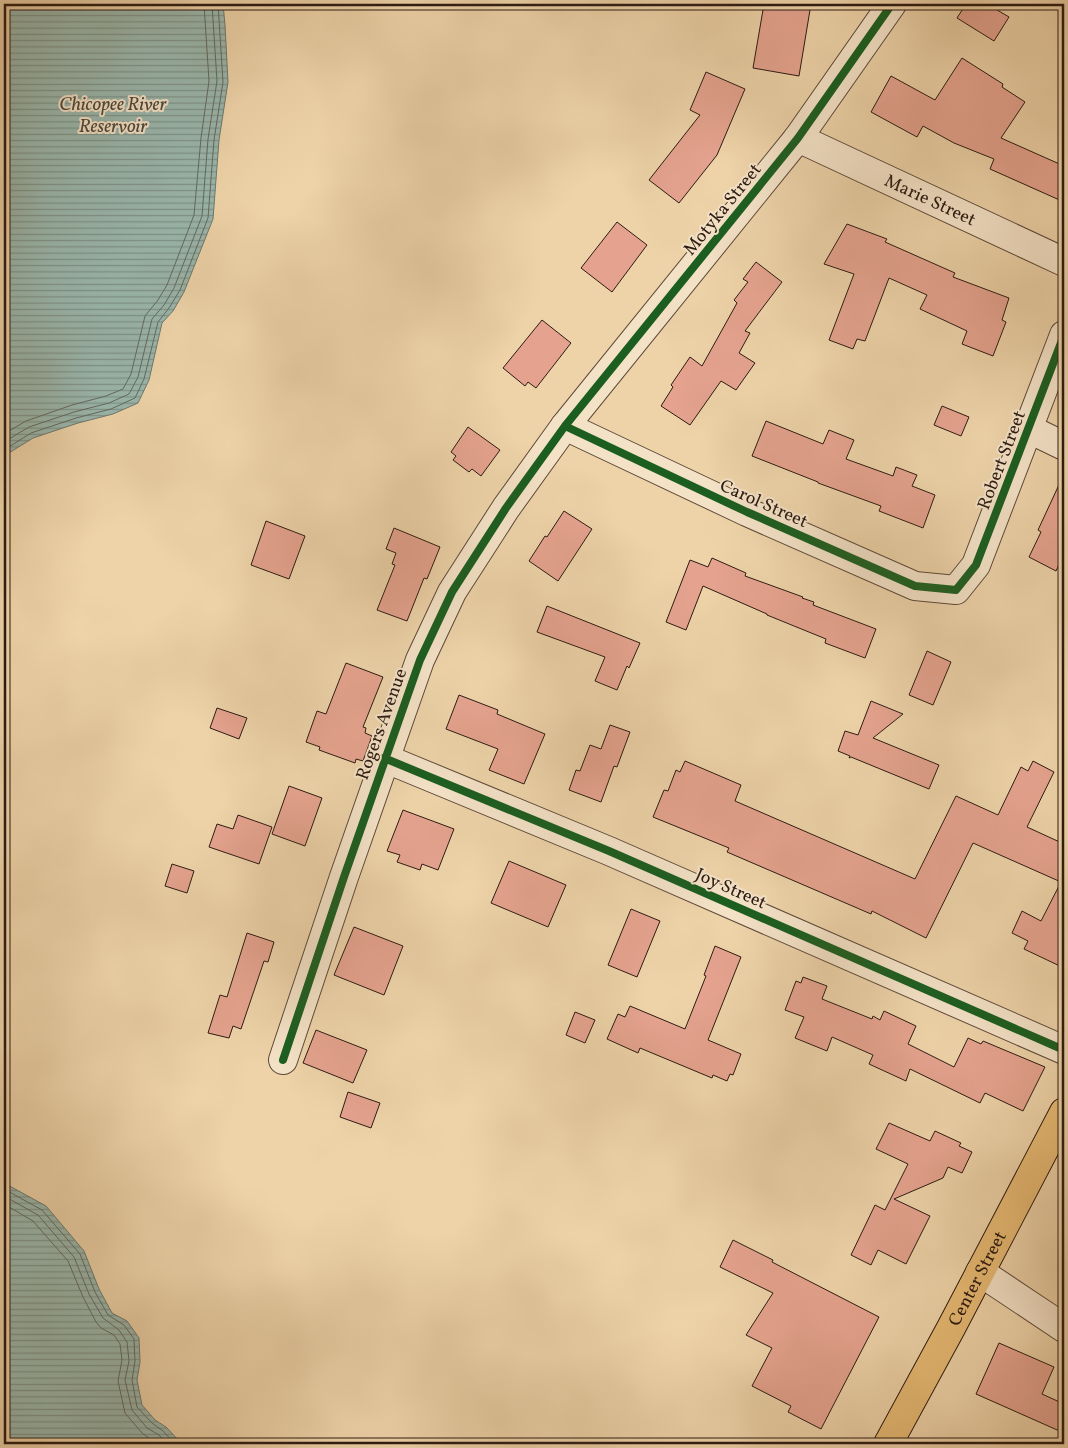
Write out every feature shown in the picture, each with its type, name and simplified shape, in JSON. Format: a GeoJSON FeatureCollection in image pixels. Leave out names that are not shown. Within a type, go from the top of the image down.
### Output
{"type":"FeatureCollection","features":[{"type":"Feature","properties":{"kind":"main road","name":"Center Street"},"geometry":{"type":"LineString","coordinates":[[888,1444],[1064,1112]]}},
{"type":"Feature","properties":{"kind":"street","name":"Motyka Street"},"geometry":{"type":"LineString","coordinates":[[565,426],[798,138],[892,4]]}},
{"type":"Feature","properties":{"kind":"street","name":"Marie Street"},"geometry":{"type":"LineString","coordinates":[[798,138],[1064,262]]}},
{"type":"Feature","properties":{"kind":"street","name":"Robert Street"},"geometry":{"type":"LineString","coordinates":[[956,590],[976,565],[1064,335]]}},
{"type":"Feature","properties":{"kind":"street","name":"Carol Street"},"geometry":{"type":"LineString","coordinates":[[565,426],[747,512],[915,586],[956,590]]}},
{"type":"Feature","properties":{"kind":"street","name":"Rogers Avenue"},"geometry":{"type":"LineString","coordinates":[[283,1060],[384,758],[420,660],[452,592],[506,508],[565,426]]}},
{"type":"Feature","properties":{"kind":"street"},"geometry":{"type":"LineString","coordinates":[[1029,428],[1064,446]]}},
{"type":"Feature","properties":{"kind":"street","name":"Joy Street"},"geometry":{"type":"LineString","coordinates":[[384,758],[609,851],[1064,1050]]}},
{"type":"Feature","properties":{"kind":"street"},"geometry":{"type":"LineString","coordinates":[[980,1272],[1064,1328]]}},
{"type":"Feature","properties":{"kind":"water","name":"Chicopee River Reservoir"},"geometry":{"type":"Polygon","coordinates":[[[4,4],[223,4],[228,82],[219,140],[213,219],[184,292],[173,311],[162,323],[149,380],[138,403],[113,414],[33,438],[4,456],[4,4]]]}},
{"type":"Feature","properties":{"kind":"water"},"geometry":{"type":"Polygon","coordinates":[[[4,1183],[46,1206],[84,1251],[99,1289],[112,1313],[127,1321],[139,1338],[140,1362],[137,1380],[142,1405],[155,1420],[166,1427],[182,1444],[4,1444],[4,1183]]]}},
{"type":"Feature","properties":{"kind":"building"},"geometry":{"type":"Polygon","coordinates":[[[764,4],[811,4],[799,76],[753,68],[764,4]]]}},
{"type":"Feature","properties":{"kind":"building"},"geometry":{"type":"Polygon","coordinates":[[[966,4],[987,4],[1009,17],[994,41],[957,18],[966,4]]]}},
{"type":"Feature","properties":{"kind":"building"},"geometry":{"type":"Polygon","coordinates":[[[962,58],[1003,84],[1002,87],[1025,102],[1001,138],[1064,166],[1064,202],[990,169],[994,159],[954,143],[923,126],[917,137],[871,112],[891,76],[935,100],[962,58]]]}},
{"type":"Feature","properties":{"kind":"building"},"geometry":{"type":"Polygon","coordinates":[[[706,72],[745,89],[717,155],[679,203],[649,180],[700,115],[690,110],[706,72]]]}},
{"type":"Feature","properties":{"kind":"building"},"geometry":{"type":"Polygon","coordinates":[[[617,222],[647,245],[612,292],[581,268],[617,222]]]}},
{"type":"Feature","properties":{"kind":"building"},"geometry":{"type":"Polygon","coordinates":[[[847,224],[887,239],[885,242],[955,273],[953,277],[1009,298],[1002,320],[1006,322],[993,356],[962,344],[967,331],[920,309],[927,295],[889,278],[865,341],[857,339],[853,349],[829,340],[854,274],[824,264],[847,224]]]}},
{"type":"Feature","properties":{"kind":"building"},"geometry":{"type":"Polygon","coordinates":[[[756,262],[782,282],[745,331],[750,333],[739,353],[755,363],[736,390],[721,381],[690,425],[661,406],[673,387],[671,385],[690,357],[702,366],[737,303],[734,300],[748,282],[743,279],[756,262]]]}},
{"type":"Feature","properties":{"kind":"building"},"geometry":{"type":"Polygon","coordinates":[[[542,320],[571,343],[536,388],[528,382],[525,386],[503,368],[542,320]]]}},
{"type":"Feature","properties":{"kind":"building"},"geometry":{"type":"Polygon","coordinates":[[[942,406],[969,417],[961,436],[934,425],[942,406]]]}},
{"type":"Feature","properties":{"kind":"building"},"geometry":{"type":"Polygon","coordinates":[[[766,421],[823,444],[829,430],[854,440],[846,459],[893,476],[896,467],[917,475],[912,486],[935,495],[923,528],[879,511],[881,506],[752,456],[766,421]]]}},
{"type":"Feature","properties":{"kind":"building"},"geometry":{"type":"Polygon","coordinates":[[[468,427],[500,450],[481,476],[472,469],[469,472],[453,460],[456,456],[451,452],[468,427]]]}},
{"type":"Feature","properties":{"kind":"building"},"geometry":{"type":"Polygon","coordinates":[[[1064,474],[1064,554],[1056,571],[1029,557],[1041,532],[1038,530],[1064,474]]]}},
{"type":"Feature","properties":{"kind":"building"},"geometry":{"type":"Polygon","coordinates":[[[564,511],[592,529],[558,581],[529,561],[564,511]]]}},
{"type":"Feature","properties":{"kind":"building"},"geometry":{"type":"Polygon","coordinates":[[[266,521],[305,536],[289,579],[251,565],[266,521]]]}},
{"type":"Feature","properties":{"kind":"building"},"geometry":{"type":"Polygon","coordinates":[[[394,528],[440,547],[427,579],[424,578],[407,621],[377,610],[395,565],[392,564],[396,553],[386,549],[394,528]]]}},
{"type":"Feature","properties":{"kind":"building"},"geometry":{"type":"Polygon","coordinates":[[[712,558],[746,573],[745,576],[803,597],[814,602],[813,605],[876,629],[865,658],[825,643],[826,639],[703,586],[686,630],[666,622],[690,560],[708,567],[712,558]]]}},
{"type":"Feature","properties":{"kind":"building"},"geometry":{"type":"Polygon","coordinates":[[[547,606],[640,643],[629,668],[627,666],[617,690],[595,681],[605,657],[537,632],[547,606]]]}},
{"type":"Feature","properties":{"kind":"building"},"geometry":{"type":"Polygon","coordinates":[[[927,651],[951,662],[933,705],[909,695],[927,651]]]}},
{"type":"Feature","properties":{"kind":"building"},"geometry":{"type":"Polygon","coordinates":[[[346,663],[383,677],[363,727],[366,728],[365,733],[372,736],[363,761],[356,759],[355,763],[319,750],[320,747],[306,742],[317,711],[326,714],[346,663]]]}},
{"type":"Feature","properties":{"kind":"building"},"geometry":{"type":"Polygon","coordinates":[[[459,695],[498,710],[497,714],[545,734],[524,784],[489,770],[498,749],[446,729],[459,695]]]}},
{"type":"Feature","properties":{"kind":"building"},"geometry":{"type":"Polygon","coordinates":[[[871,701],[903,714],[873,738],[939,765],[929,789],[851,757],[849,758],[850,756],[838,751],[845,731],[858,735],[871,701]]]}},
{"type":"Feature","properties":{"kind":"building"},"geometry":{"type":"Polygon","coordinates":[[[217,708],[247,718],[239,739],[210,728],[217,708]]]}},
{"type":"Feature","properties":{"kind":"building"},"geometry":{"type":"Polygon","coordinates":[[[610,725],[630,732],[617,767],[614,766],[601,802],[569,790],[576,770],[580,771],[590,745],[601,749],[610,725]]]}},
{"type":"Feature","properties":{"kind":"building"},"geometry":{"type":"Polygon","coordinates":[[[685,761],[741,785],[735,801],[915,879],[956,796],[998,815],[1021,767],[1028,771],[1033,761],[1054,772],[1027,827],[1064,844],[1064,968],[1024,949],[1028,941],[1012,933],[1022,911],[1041,921],[1061,882],[973,843],[926,938],[872,911],[871,914],[727,852],[729,848],[653,817],[664,790],[668,791],[676,770],[680,772],[685,761]]]}},
{"type":"Feature","properties":{"kind":"building"},"geometry":{"type":"Polygon","coordinates":[[[289,786],[322,798],[305,846],[272,834],[289,786]]]}},
{"type":"Feature","properties":{"kind":"building"},"geometry":{"type":"Polygon","coordinates":[[[403,810],[454,829],[438,870],[422,864],[420,870],[397,862],[400,855],[387,851],[403,810]]]}},
{"type":"Feature","properties":{"kind":"building"},"geometry":{"type":"Polygon","coordinates":[[[238,815],[272,827],[259,864],[209,847],[217,824],[233,829],[238,815]]]}},
{"type":"Feature","properties":{"kind":"building"},"geometry":{"type":"Polygon","coordinates":[[[509,861],[566,885],[548,927],[491,903],[509,861]]]}},
{"type":"Feature","properties":{"kind":"building"},"geometry":{"type":"Polygon","coordinates":[[[172,864],[194,871],[187,893],[165,886],[172,864]]]}},
{"type":"Feature","properties":{"kind":"building"},"geometry":{"type":"Polygon","coordinates":[[[631,909],[660,921],[637,977],[608,965],[631,909]]]}},
{"type":"Feature","properties":{"kind":"building"},"geometry":{"type":"Polygon","coordinates":[[[354,927],[403,946],[384,995],[334,975],[354,927]]]}},
{"type":"Feature","properties":{"kind":"building"},"geometry":{"type":"Polygon","coordinates":[[[247,933],[274,942],[268,962],[264,961],[241,1029],[233,1026],[229,1038],[208,1033],[220,995],[227,997],[247,933]]]}},
{"type":"Feature","properties":{"kind":"building"},"geometry":{"type":"Polygon","coordinates":[[[715,946],[741,957],[708,1040],[741,1054],[733,1075],[730,1074],[727,1081],[713,1075],[712,1078],[640,1048],[638,1053],[607,1039],[618,1014],[625,1017],[630,1006],[685,1029],[706,976],[704,975],[715,946]]]}},
{"type":"Feature","properties":{"kind":"building"},"geometry":{"type":"Polygon","coordinates":[[[803,977],[827,986],[822,999],[872,1019],[873,1016],[880,1020],[884,1011],[916,1026],[908,1044],[954,1067],[968,1038],[981,1044],[983,1041],[1045,1067],[1023,1111],[985,1093],[980,1103],[910,1069],[906,1081],[869,1064],[873,1055],[832,1037],[827,1051],[795,1038],[804,1017],[785,1010],[796,981],[801,983],[803,977]]]}},
{"type":"Feature","properties":{"kind":"building"},"geometry":{"type":"Polygon","coordinates":[[[575,1012],[595,1020],[585,1043],[566,1035],[575,1012]]]}},
{"type":"Feature","properties":{"kind":"building"},"geometry":{"type":"Polygon","coordinates":[[[316,1030],[367,1050],[353,1083],[303,1063],[316,1030]]]}},
{"type":"Feature","properties":{"kind":"building"},"geometry":{"type":"Polygon","coordinates":[[[348,1092],[380,1103],[371,1128],[340,1117],[348,1092]]]}},
{"type":"Feature","properties":{"kind":"building"},"geometry":{"type":"Polygon","coordinates":[[[889,1123],[930,1141],[935,1131],[961,1143],[959,1146],[972,1152],[962,1173],[948,1167],[943,1178],[894,1199],[930,1216],[906,1264],[878,1250],[871,1265],[851,1255],[875,1205],[885,1210],[908,1164],[876,1149],[889,1123]]]}},
{"type":"Feature","properties":{"kind":"building"},"geometry":{"type":"Polygon","coordinates":[[[733,1240],[879,1317],[821,1429],[788,1412],[791,1406],[752,1386],[772,1348],[746,1335],[773,1293],[720,1267],[733,1240]]]}},
{"type":"Feature","properties":{"kind":"building"},"geometry":{"type":"Polygon","coordinates":[[[999,1343],[1054,1367],[1042,1394],[1064,1404],[1064,1433],[976,1394],[999,1343]]]}},
{"type":"Feature","properties":{"kind":"cycle path"},"geometry":{"type":"LineString","coordinates":[[283,1060],[344,877],[420,660],[452,592],[506,508],[565,426],[798,138],[892,4]]}},
{"type":"Feature","properties":{"kind":"cycle path"},"geometry":{"type":"LineString","coordinates":[[565,426],[747,512],[915,586],[956,590],[976,565],[1064,335]]}},
{"type":"Feature","properties":{"kind":"cycle path"},"geometry":{"type":"LineString","coordinates":[[384,758],[609,851],[1064,1050]]}}]}
